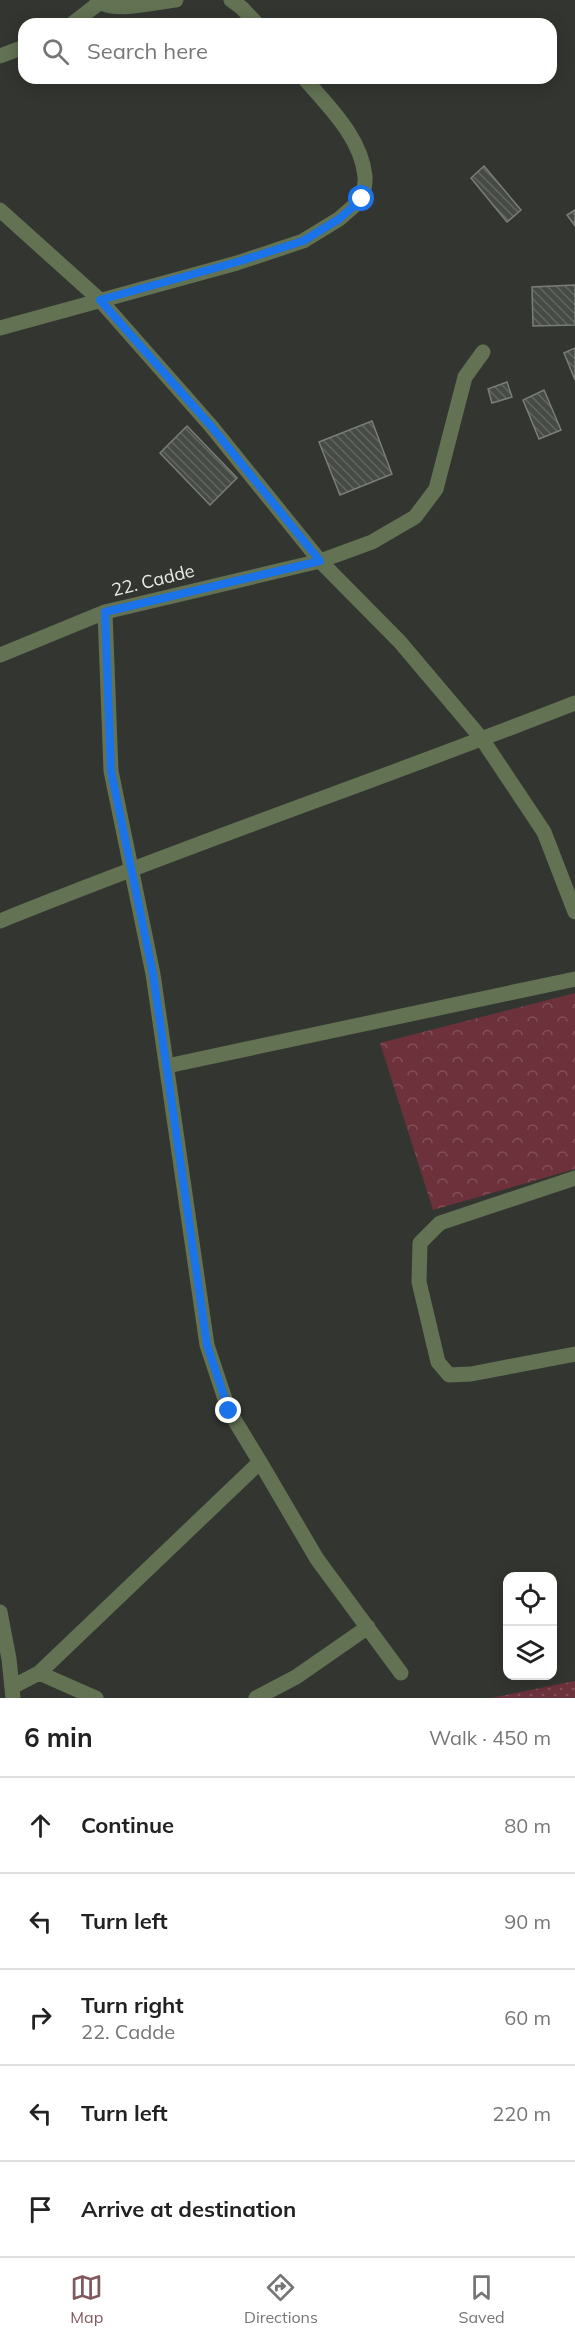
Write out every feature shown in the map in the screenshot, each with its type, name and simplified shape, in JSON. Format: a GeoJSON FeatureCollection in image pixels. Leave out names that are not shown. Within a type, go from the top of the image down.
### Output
{"type":"FeatureCollection","features":[{"type":"Feature","properties":{"kind":"street"},"geometry":{"type":"LineString","coordinates":[[79,18],[98,1],[117,7],[176,0]]}},
{"type":"Feature","properties":{"kind":"street"},"geometry":{"type":"LineString","coordinates":[[231,0],[251,18]]}},
{"type":"Feature","properties":{"kind":"street"},"geometry":{"type":"LineString","coordinates":[[0,56],[18,49]]}},
{"type":"Feature","properties":{"kind":"street"},"geometry":{"type":"LineString","coordinates":[[0,328],[237,262],[303,241],[339,219],[362,199],[366,177],[357,146],[309,84]]}},
{"type":"Feature","properties":{"kind":"street"},"geometry":{"type":"LineString","coordinates":[[0,210],[100,300],[211,426],[320,561],[400,642],[483,739],[544,832],[575,912]]}},
{"type":"Feature","properties":{"kind":"street","name":"22. Cadde"},"geometry":{"type":"LineString","coordinates":[[0,655],[105,612],[320,561],[372,542],[415,517],[436,489],[465,377],[483,352]]}},
{"type":"Feature","properties":{"kind":"street"},"geometry":{"type":"LineString","coordinates":[[105,612],[111,771],[153,974],[207,1345],[229,1411],[317,1559],[401,1673]]}},
{"type":"Feature","properties":{"kind":"street"},"geometry":{"type":"LineString","coordinates":[[0,921],[131,868],[575,703]]}},
{"type":"Feature","properties":{"kind":"street"},"geometry":{"type":"LineString","coordinates":[[167,1066],[575,979]]}},
{"type":"Feature","properties":{"kind":"street"},"geometry":{"type":"LineString","coordinates":[[575,1178],[440,1223],[420,1243],[419,1282],[438,1362],[449,1376],[471,1374],[575,1354]]}},
{"type":"Feature","properties":{"kind":"street"},"geometry":{"type":"LineString","coordinates":[[0,1612],[9,1659],[12,1692],[39,1673],[260,1462]]}},
{"type":"Feature","properties":{"kind":"street"},"geometry":{"type":"LineString","coordinates":[[256,1698],[296,1677],[368,1627]]}},
{"type":"Feature","properties":{"kind":"street"},"geometry":{"type":"LineString","coordinates":[[39,1673],[96,1698]]}},
{"type":"Feature","properties":{"kind":"green space"},"geometry":{"type":"Polygon","coordinates":[[[575,993],[575,1169],[433,1210],[380,1043],[575,993]]]}},
{"type":"Feature","properties":{"kind":"green space"},"geometry":{"type":"Polygon","coordinates":[[[575,1681],[575,1698],[491,1698],[575,1681]]]}},
{"type":"Feature","properties":{"kind":"building"},"geometry":{"type":"Polygon","coordinates":[[[484,166],[521,210],[507,222],[471,178],[484,166]]]}},
{"type":"Feature","properties":{"kind":"building"},"geometry":{"type":"Polygon","coordinates":[[[575,210],[575,226],[567,215],[575,210]]]}},
{"type":"Feature","properties":{"kind":"building"},"geometry":{"type":"Polygon","coordinates":[[[575,285],[575,325],[533,326],[532,287],[575,285]]]}},
{"type":"Feature","properties":{"kind":"building"},"geometry":{"type":"Polygon","coordinates":[[[575,348],[575,380],[564,353],[575,348]]]}},
{"type":"Feature","properties":{"kind":"building"},"geometry":{"type":"Polygon","coordinates":[[[507,382],[512,397],[492,403],[488,389],[507,382]]]}},
{"type":"Feature","properties":{"kind":"building"},"geometry":{"type":"Polygon","coordinates":[[[544,390],[561,430],[539,439],[523,400],[544,390]]]}},
{"type":"Feature","properties":{"kind":"building"},"geometry":{"type":"Polygon","coordinates":[[[372,421],[392,474],[340,495],[319,442],[372,421]]]}},
{"type":"Feature","properties":{"kind":"building"},"geometry":{"type":"Polygon","coordinates":[[[187,426],[237,478],[210,505],[160,453],[187,426]]]}},
{"type":"Feature","properties":{"kind":"route"},"geometry":{"type":"LineString","coordinates":[[229,1411],[207,1345],[153,974],[111,771],[105,612],[320,561],[211,426],[166,378],[100,300],[303,241],[339,219],[362,199]]}}]}
